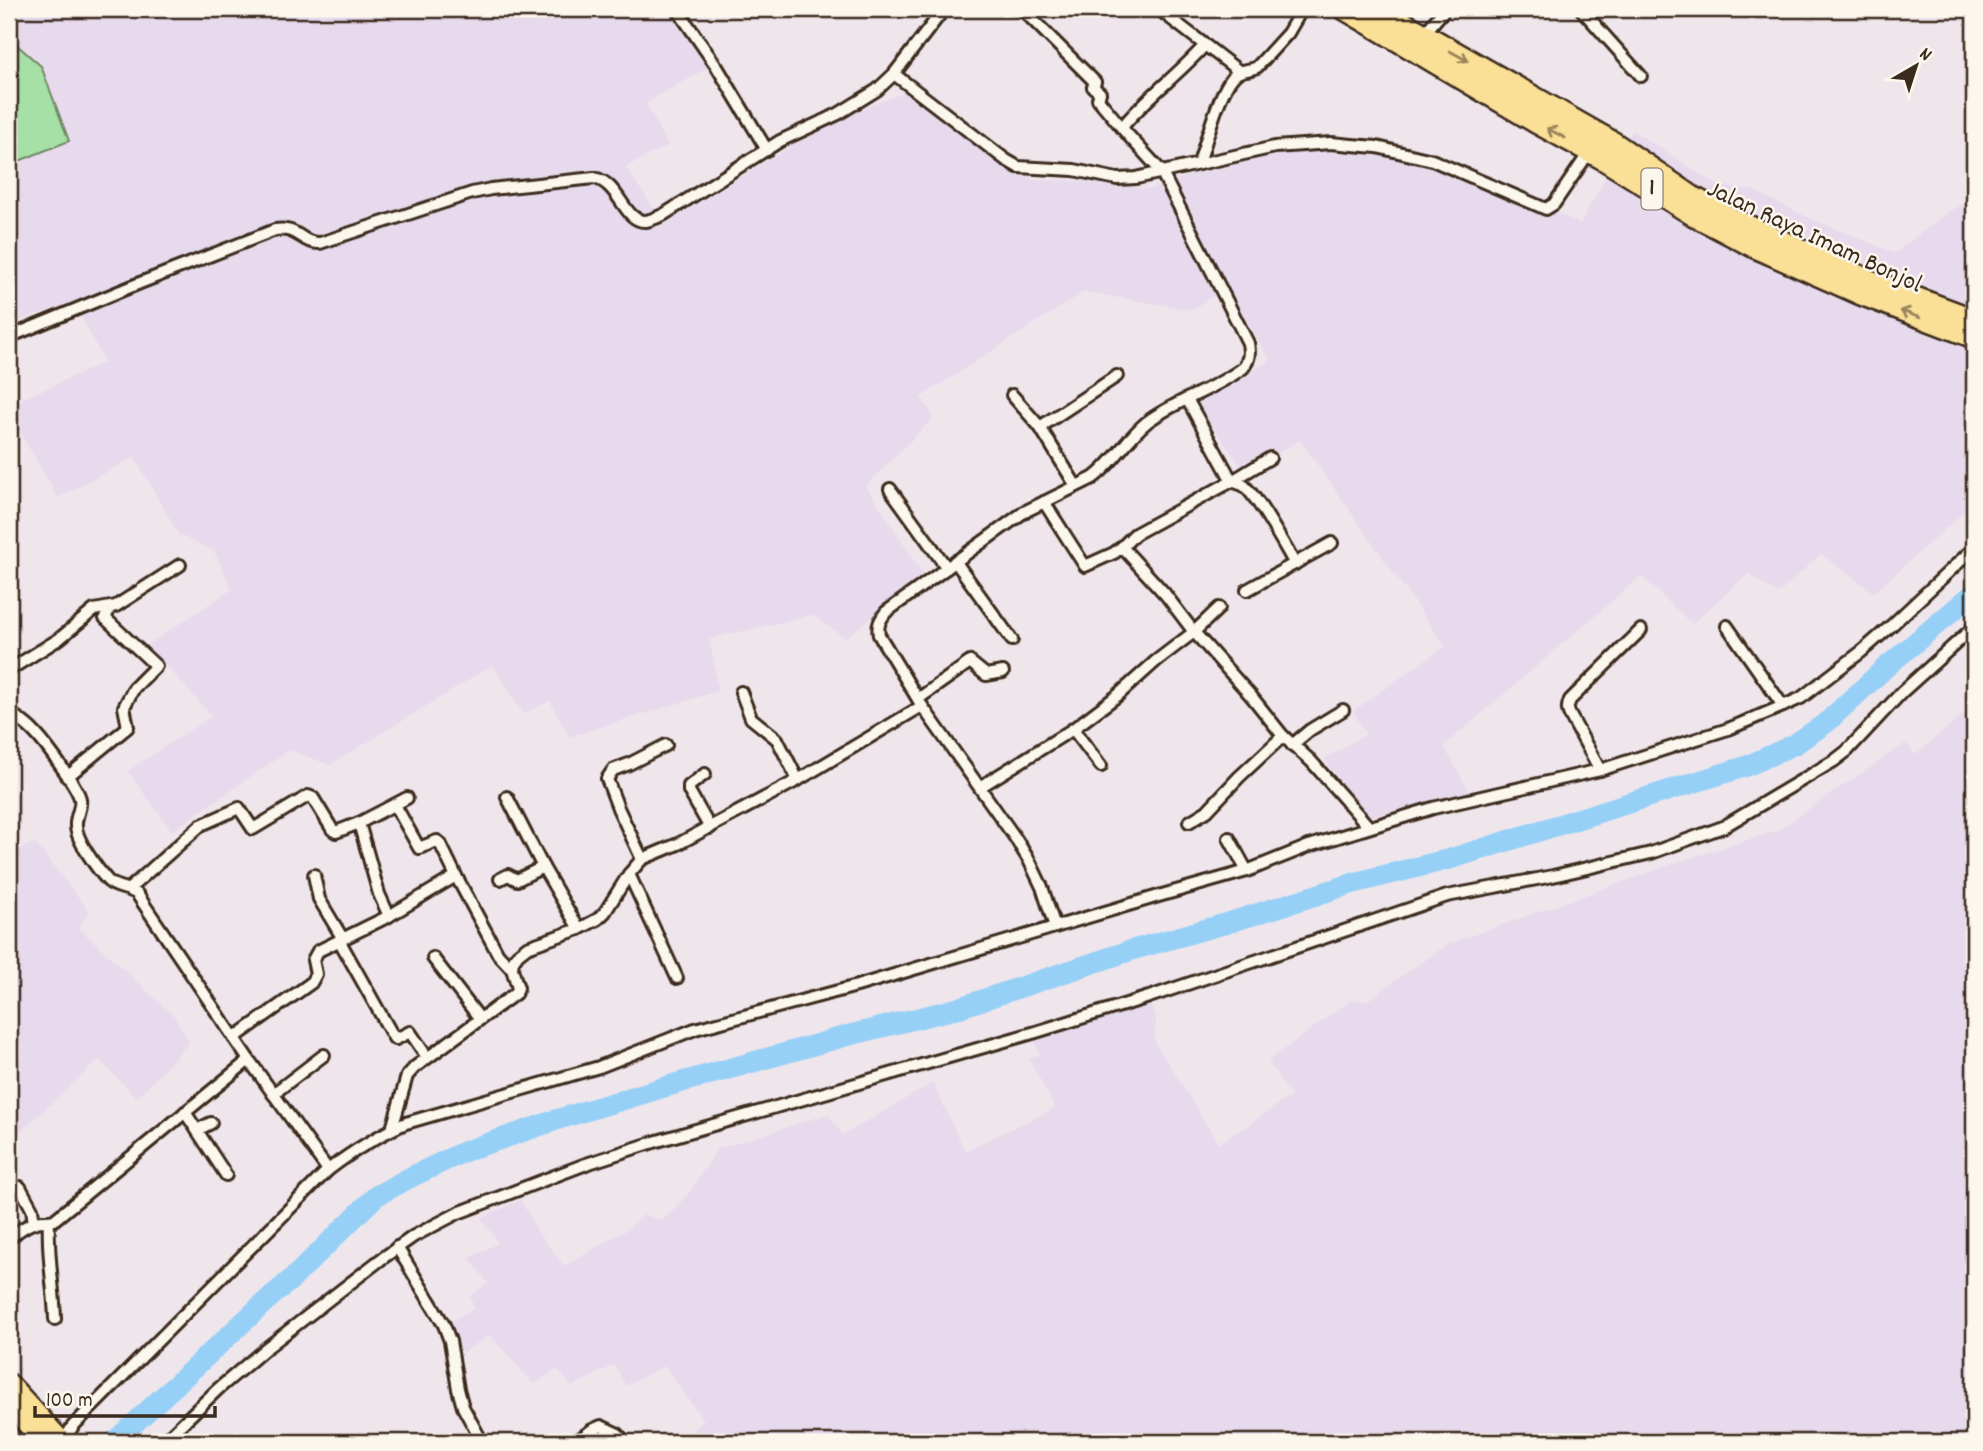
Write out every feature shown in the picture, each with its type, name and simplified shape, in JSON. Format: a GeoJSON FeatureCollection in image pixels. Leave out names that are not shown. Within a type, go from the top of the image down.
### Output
{"type":"FeatureCollection","features":[{"type":"Feature","properties":{"kind":"highway","name":"Jalan Raya Imam Bonjol"},"geometry":{"type":"LineString","coordinates":[[1345,9],[1415,52],[1730,218],[1870,281],[1974,320]]}},
{"type":"Feature","properties":{"kind":"highway","name":"Jalan Raya Imam Bonjol"},"geometry":{"type":"LineString","coordinates":[[1379,9],[1601,150],[1694,215],[1753,246],[1861,295],[1974,337]]}},
{"type":"Feature","properties":{"kind":"main road"},"geometry":{"type":"LineString","coordinates":[[9,1383],[63,1442]]}},
{"type":"Feature","properties":{"kind":"main road"},"geometry":{"type":"LineString","coordinates":[[9,1405],[43,1442]]}},
{"type":"Feature","properties":{"kind":"street"},"geometry":{"type":"LineString","coordinates":[[677,9],[717,67],[766,150]]}},
{"type":"Feature","properties":{"kind":"street"},"geometry":{"type":"LineString","coordinates":[[9,337],[275,230],[291,230],[308,241],[320,243],[458,197],[491,189],[594,178],[611,187],[629,213],[640,220],[663,215],[780,141],[815,126],[877,90],[894,74],[944,9]]}},
{"type":"Feature","properties":{"kind":"street"},"geometry":{"type":"LineString","coordinates":[[1022,9],[1095,82],[1093,87],[1100,94],[1098,99],[1161,171],[1248,343],[1250,353],[1243,369],[1150,420],[1133,434],[1093,478],[1024,512],[880,619],[879,635],[920,703],[1030,862],[1042,887],[1055,927]]}},
{"type":"Feature","properties":{"kind":"street"},"geometry":{"type":"LineString","coordinates":[[1199,163],[1227,86],[1234,76],[1257,67],[1272,53],[1302,9]]}},
{"type":"Feature","properties":{"kind":"street"},"geometry":{"type":"LineString","coordinates":[[1423,35],[1445,9]]}},
{"type":"Feature","properties":{"kind":"street"},"geometry":{"type":"LineString","coordinates":[[1581,9],[1641,76]]}},
{"type":"Feature","properties":{"kind":"street"},"geometry":{"type":"LineString","coordinates":[[1161,11],[1240,72]]}},
{"type":"Feature","properties":{"kind":"street"},"geometry":{"type":"LineString","coordinates":[[1122,127],[1205,45]]}},
{"type":"Feature","properties":{"kind":"street"},"geometry":{"type":"LineString","coordinates":[[894,74],[1018,167],[1074,170],[1124,180],[1260,149],[1331,143],[1377,147],[1442,164],[1546,209],[1554,204],[1601,150]]}},
{"type":"Feature","properties":{"kind":"street"},"geometry":{"type":"LineString","coordinates":[[1040,427],[1117,376]]}},
{"type":"Feature","properties":{"kind":"street"},"geometry":{"type":"LineString","coordinates":[[1012,395],[1040,427],[1076,486]]}},
{"type":"Feature","properties":{"kind":"street"},"geometry":{"type":"LineString","coordinates":[[1187,399],[1232,481],[1248,490],[1295,564]]}},
{"type":"Feature","properties":{"kind":"street"},"geometry":{"type":"LineString","coordinates":[[1044,502],[1085,566],[1114,553],[1135,534],[1270,458]]}},
{"type":"Feature","properties":{"kind":"street"},"geometry":{"type":"LineString","coordinates":[[890,489],[1012,640]]}},
{"type":"Feature","properties":{"kind":"street"},"geometry":{"type":"LineString","coordinates":[[1247,590],[1332,543]]}},
{"type":"Feature","properties":{"kind":"street"},"geometry":{"type":"LineString","coordinates":[[1122,547],[1165,594],[1283,736],[1311,761],[1370,827]]}},
{"type":"Feature","properties":{"kind":"street"},"geometry":{"type":"LineString","coordinates":[[63,1442],[72,1426],[328,1170],[392,1129],[599,1067],[695,1029],[857,986],[1247,871],[1309,846],[1433,807],[1538,786],[1600,770],[1728,729],[1801,698],[1861,652],[1974,548]]}},
{"type":"Feature","properties":{"kind":"street"},"geometry":{"type":"LineString","coordinates":[[9,670],[59,639],[94,610],[116,606],[180,565]]}},
{"type":"Feature","properties":{"kind":"street"},"geometry":{"type":"LineString","coordinates":[[68,777],[128,727],[124,708],[134,688],[156,666],[105,618],[110,608]]}},
{"type":"Feature","properties":{"kind":"street"},"geometry":{"type":"LineString","coordinates":[[979,787],[1073,729],[1118,696],[1219,608]]}},
{"type":"Feature","properties":{"kind":"street"},"geometry":{"type":"LineString","coordinates":[[1727,626],[1783,706]]}},
{"type":"Feature","properties":{"kind":"street"},"geometry":{"type":"LineString","coordinates":[[163,1442],[218,1389],[265,1349],[397,1247],[436,1223],[468,1208],[654,1142],[1149,997],[1447,896],[1553,876],[1651,853],[1700,836],[1723,827],[1834,761],[1847,751],[1902,692],[1974,627]]}},
{"type":"Feature","properties":{"kind":"street"},"geometry":{"type":"LineString","coordinates":[[1600,770],[1567,710],[1568,705],[1641,631]]}},
{"type":"Feature","properties":{"kind":"street"},"geometry":{"type":"LineString","coordinates":[[392,1129],[407,1076],[426,1057],[516,993],[518,988],[512,969],[517,954],[527,947],[579,929],[598,919],[642,859],[709,828],[798,780],[920,703],[970,662],[986,675],[1003,672]]}},
{"type":"Feature","properties":{"kind":"street"},"geometry":{"type":"LineString","coordinates":[[741,692],[751,718],[777,739],[798,780]]}},
{"type":"Feature","properties":{"kind":"street"},"geometry":{"type":"LineString","coordinates":[[1292,744],[1342,710]]}},
{"type":"Feature","properties":{"kind":"street"},"geometry":{"type":"LineString","coordinates":[[9,712],[34,732],[68,777],[80,799],[76,826],[79,839],[106,879],[115,886],[137,894],[249,1060],[328,1170]]}},
{"type":"Feature","properties":{"kind":"street"},"geometry":{"type":"LineString","coordinates":[[1073,729],[1101,766]]}},
{"type":"Feature","properties":{"kind":"street"},"geometry":{"type":"LineString","coordinates":[[1189,822],[1207,811],[1283,736]]}},
{"type":"Feature","properties":{"kind":"street"},"geometry":{"type":"LineString","coordinates":[[642,859],[607,779],[613,769],[666,745]]}},
{"type":"Feature","properties":{"kind":"street"},"geometry":{"type":"LineString","coordinates":[[705,774],[693,781],[689,791],[709,828]]}},
{"type":"Feature","properties":{"kind":"street"},"geometry":{"type":"LineString","coordinates":[[129,889],[201,825],[239,808],[253,829],[310,796],[337,832],[407,798]]}},
{"type":"Feature","properties":{"kind":"street"},"geometry":{"type":"LineString","coordinates":[[507,797],[542,867],[579,929]]}},
{"type":"Feature","properties":{"kind":"street"},"geometry":{"type":"LineString","coordinates":[[394,804],[419,849],[439,842],[498,954],[512,969]]}},
{"type":"Feature","properties":{"kind":"street"},"geometry":{"type":"LineString","coordinates":[[359,823],[379,894],[389,916]]}},
{"type":"Feature","properties":{"kind":"street"},"geometry":{"type":"LineString","coordinates":[[1229,838],[1247,871]]}},
{"type":"Feature","properties":{"kind":"street"},"geometry":{"type":"LineString","coordinates":[[500,879],[508,875],[517,880],[542,867]]}},
{"type":"Feature","properties":{"kind":"street"},"geometry":{"type":"LineString","coordinates":[[629,874],[677,978]]}},
{"type":"Feature","properties":{"kind":"street"},"geometry":{"type":"LineString","coordinates":[[314,875],[319,900],[394,1038],[410,1032],[426,1057]]}},
{"type":"Feature","properties":{"kind":"street"},"geometry":{"type":"LineString","coordinates":[[234,1038],[311,983],[316,974],[313,960],[318,951],[389,916],[456,876]]}},
{"type":"Feature","properties":{"kind":"street"},"geometry":{"type":"LineString","coordinates":[[433,958],[480,1019]]}},
{"type":"Feature","properties":{"kind":"street"},"geometry":{"type":"LineString","coordinates":[[273,1094],[324,1055]]}},
{"type":"Feature","properties":{"kind":"street"},"geometry":{"type":"LineString","coordinates":[[9,1238],[34,1223],[54,1220],[249,1060]]}},
{"type":"Feature","properties":{"kind":"street"},"geometry":{"type":"LineString","coordinates":[[185,1112],[226,1175]]}},
{"type":"Feature","properties":{"kind":"street"},"geometry":{"type":"LineString","coordinates":[[197,1130],[211,1123]]}},
{"type":"Feature","properties":{"kind":"street"},"geometry":{"type":"LineString","coordinates":[[20,1186],[32,1209],[34,1223]]}},
{"type":"Feature","properties":{"kind":"street"},"geometry":{"type":"LineString","coordinates":[[49,1222],[47,1243],[55,1319]]}},
{"type":"Feature","properties":{"kind":"street"},"geometry":{"type":"LineString","coordinates":[[397,1247],[444,1325],[450,1341],[463,1407],[482,1442]]}},
{"type":"Feature","properties":{"kind":"street"},"geometry":{"type":"LineString","coordinates":[[576,1442],[601,1426],[618,1434],[625,1442]]}},
{"type":"Feature","properties":{"kind":"shaded area"},"geometry":{"type":"Polygon","coordinates":[[[9,9],[677,9],[716,63],[646,103],[668,146],[625,167],[665,224],[834,119],[911,90],[1033,180],[1090,181],[1150,189],[1249,154],[1390,149],[1513,192],[1580,224],[1632,130],[1719,186],[1753,190],[1807,217],[1895,253],[1948,212],[1974,199],[1974,503],[1874,593],[1821,554],[1778,594],[1748,574],[1692,624],[1641,576],[1444,746],[1470,793],[1367,817],[1324,759],[1366,734],[1353,711],[1445,646],[1300,440],[1245,472],[1197,404],[1270,360],[1226,288],[1192,310],[1084,292],[921,397],[934,417],[866,486],[925,577],[845,638],[812,615],[710,639],[718,691],[569,737],[550,701],[523,714],[493,665],[330,765],[289,750],[172,831],[127,771],[212,716],[147,645],[232,589],[214,551],[179,535],[134,457],[58,498],[9,413],[9,405],[105,362],[73,302],[9,324],[9,165],[69,141],[41,66],[9,38],[9,9]]]}},
{"type":"Feature","properties":{"kind":"shaded area"},"geometry":{"type":"Polygon","coordinates":[[[1974,706],[1974,1442],[677,1442],[704,1421],[664,1366],[626,1386],[614,1365],[572,1387],[557,1369],[534,1385],[490,1335],[462,1353],[450,1322],[474,1308],[470,1296],[488,1283],[469,1258],[498,1243],[481,1218],[521,1200],[538,1232],[564,1266],[626,1230],[644,1215],[663,1220],[689,1193],[717,1149],[828,1114],[843,1135],[933,1083],[965,1151],[1055,1108],[1029,1059],[1040,1054],[1034,1040],[1148,1003],[1156,1017],[1155,1042],[1219,1144],[1291,1096],[1268,1061],[1351,1000],[1366,1001],[1448,944],[1687,859],[1776,831],[1906,743],[1915,755],[1974,706]]]}},
{"type":"Feature","properties":{"kind":"shaded area"},"geometry":{"type":"Polygon","coordinates":[[[9,833],[18,849],[35,843],[90,912],[78,927],[174,1016],[190,1042],[137,1098],[99,1060],[9,1142],[9,833]]]}},
{"type":"Feature","properties":{"kind":"green space"},"geometry":{"type":"Polygon","coordinates":[[[9,38],[41,66],[69,141],[9,165],[9,38]]]}},
{"type":"Feature","properties":{"kind":"water"},"geometry":{"type":"Polygon","coordinates":[[[9,1423],[31,1442],[9,1442],[9,1423]]]}},
{"type":"Feature","properties":{"kind":"waterway"},"geometry":{"type":"LineString","coordinates":[[114,1442],[294,1277],[376,1196],[463,1152],[559,1119],[675,1084],[846,1036],[955,1009],[1132,950],[1354,883],[1450,859],[1747,766],[1795,744],[1826,723],[1885,668],[1974,593]]}}]}
